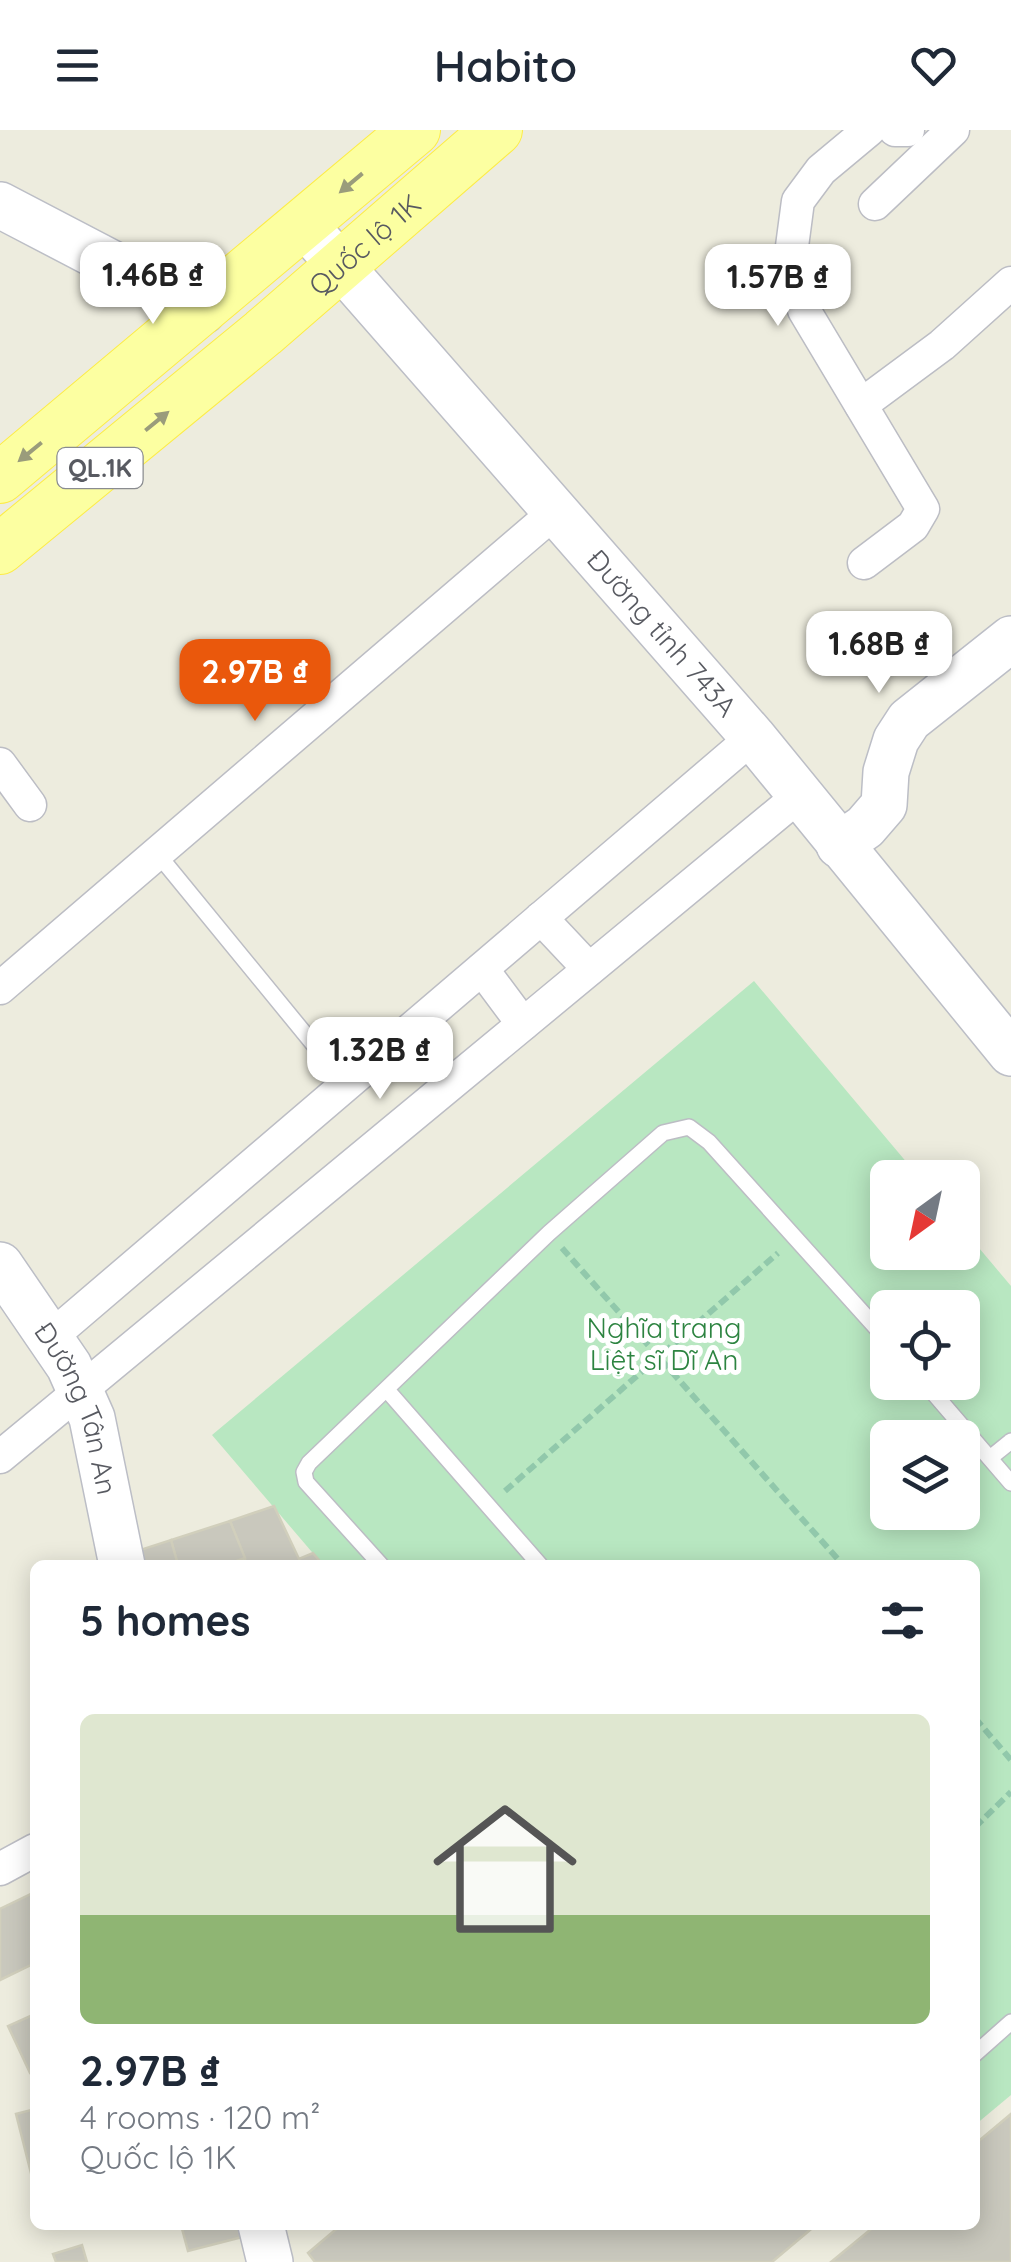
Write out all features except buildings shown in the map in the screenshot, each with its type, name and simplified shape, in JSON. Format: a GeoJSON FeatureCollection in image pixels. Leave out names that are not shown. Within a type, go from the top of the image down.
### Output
{"type":"FeatureCollection","features":[{"type":"Feature","properties":{"kind":"main road","name":"Quốc lộ 1K"},"geometry":{"type":"LineString","coordinates":[[0,478],[415,130]]}},
{"type":"Feature","properties":{"kind":"main road","name":"Quốc lộ 1K"},"geometry":{"type":"LineString","coordinates":[[0,549],[264,333],[497,130]]}},
{"type":"Feature","properties":{"kind":"main road"},"geometry":{"type":"LineString","coordinates":[[0,205],[203,311],[264,333]]}},
{"type":"Feature","properties":{"kind":"main road","name":"Đường tỉnh 743A"},"geometry":{"type":"LineString","coordinates":[[303,223],[753,737],[1011,1053]]}},
{"type":"Feature","properties":{"kind":"main road"},"geometry":{"type":"LineString","coordinates":[[839,845],[865,827],[884,805],[886,772],[896,740],[908,720],[1011,639]]}},
{"type":"Feature","properties":{"kind":"main road","name":"Đường Tân An"},"geometry":{"type":"LineString","coordinates":[[0,1265],[51,1337],[81,1390],[99,1446],[121,1560]]}},
{"type":"Feature","properties":{"kind":"main road"},"geometry":{"type":"LineString","coordinates":[[262,2230],[270,2262]]}},
{"type":"Feature","properties":{"kind":"street"},"geometry":{"type":"LineString","coordinates":[[864,563],[913,526],[922,508],[804,310],[791,254],[798,201],[821,170],[869,130]]}},
{"type":"Feature","properties":{"kind":"street"},"geometry":{"type":"LineString","coordinates":[[894,130],[908,130]]}},
{"type":"Feature","properties":{"kind":"street"},"geometry":{"type":"LineString","coordinates":[[875,204],[953,130]]}},
{"type":"Feature","properties":{"kind":"street"},"geometry":{"type":"LineString","coordinates":[[861,405],[942,345],[1011,283]]}},
{"type":"Feature","properties":{"kind":"street"},"geometry":{"type":"LineString","coordinates":[[0,988],[555,512]]}},
{"type":"Feature","properties":{"kind":"street"},"geometry":{"type":"LineString","coordinates":[[51,1337],[753,737]]}},
{"type":"Feature","properties":{"kind":"street"},"geometry":{"type":"LineString","coordinates":[[0,764],[30,805]]}},
{"type":"Feature","properties":{"kind":"street"},"geometry":{"type":"LineString","coordinates":[[0,1457],[800,795]]}},
{"type":"Feature","properties":{"kind":"street"},"geometry":{"type":"LineString","coordinates":[[540,918],[589,969]]}},
{"type":"Feature","properties":{"kind":"street"},"geometry":{"type":"LineString","coordinates":[[482,969],[524,1024]]}},
{"type":"Feature","properties":{"kind":"street"},"geometry":{"type":"LineString","coordinates":[[0,1869],[30,1853]]}},
{"type":"Feature","properties":{"kind":"lane"},"geometry":{"type":"LineString","coordinates":[[156,852],[346,1084]]}},
{"type":"Feature","properties":{"kind":"lane"},"geometry":{"type":"LineString","coordinates":[[376,1560],[306,1482],[304,1472],[549,1233],[662,1132],[689,1127],[709,1142],[870,1320]]}},
{"type":"Feature","properties":{"kind":"lane"},"geometry":{"type":"LineString","coordinates":[[387,1390],[536,1560]]}},
{"type":"Feature","properties":{"kind":"lane"},"geometry":{"type":"LineString","coordinates":[[940,1400],[1011,1483]]}},
{"type":"Feature","properties":{"kind":"lane"},"geometry":{"type":"LineString","coordinates":[[990,1458],[1011,1441]]}},
{"type":"Feature","properties":{"kind":"lane"},"geometry":{"type":"LineString","coordinates":[[980,2050],[1011,2022]]}},
{"type":"Feature","properties":{"kind":"path"},"geometry":{"type":"LineString","coordinates":[[549,1233],[660,1354],[838,1560]]}},
{"type":"Feature","properties":{"kind":"path"},"geometry":{"type":"LineString","coordinates":[[489,1506],[796,1236]]}},
{"type":"Feature","properties":{"kind":"path"},"geometry":{"type":"LineString","coordinates":[[980,1724],[1011,1760]]}},
{"type":"Feature","properties":{"kind":"path"},"geometry":{"type":"LineString","coordinates":[[980,1822],[1011,1792]]}},
{"type":"Feature","properties":{"kind":"green space","name":"Nghĩa trang Liệt sĩ Dĩ An"},"geometry":{"type":"Polygon","coordinates":[[[754,981],[905,1160],[870,1160],[870,1270],[980,1270],[980,1249],[1011,1286],[1011,2095],[980,2121],[980,1560],[319,1560],[212,1435],[754,981]]]}}]}
